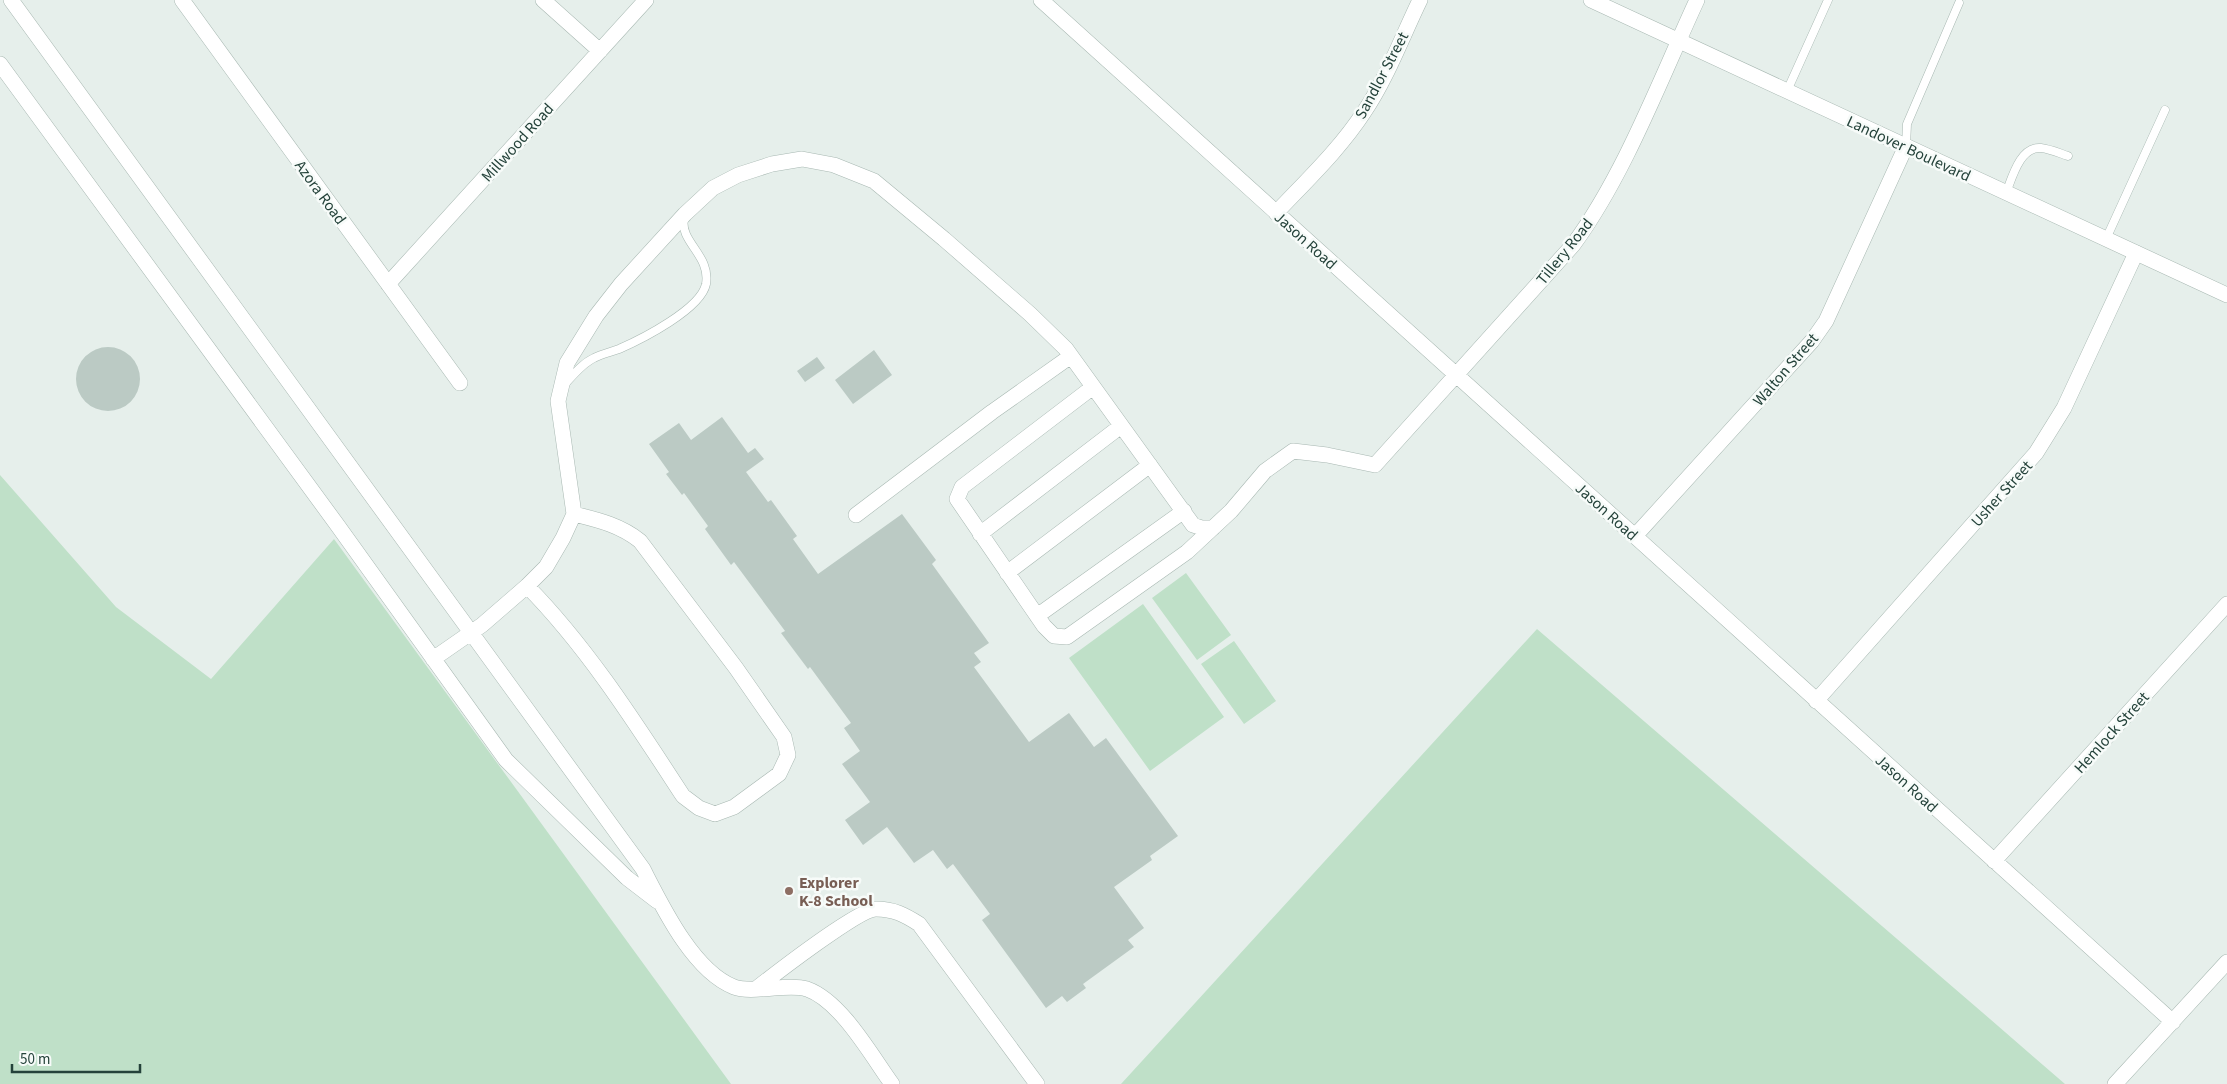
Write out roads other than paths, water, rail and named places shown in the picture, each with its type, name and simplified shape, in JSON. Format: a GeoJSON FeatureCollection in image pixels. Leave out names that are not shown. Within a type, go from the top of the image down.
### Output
{"type":"FeatureCollection","features":[{"type":"Feature","properties":{"kind":"street"},"geometry":{"type":"LineString","coordinates":[[12,0],[643,869],[662,905],[690,948],[708,970],[735,988],[806,989],[839,1010],[892,1084]]}},
{"type":"Feature","properties":{"kind":"street","name":"Azora Road"},"geometry":{"type":"LineString","coordinates":[[182,0],[460,383]]}},
{"type":"Feature","properties":{"kind":"street"},"geometry":{"type":"LineString","coordinates":[[543,0],[600,51]]}},
{"type":"Feature","properties":{"kind":"street","name":"Millwood Road"},"geometry":{"type":"LineString","coordinates":[[388,284],[646,0]]}},
{"type":"Feature","properties":{"kind":"street","name":"Jason Road"},"geometry":{"type":"LineString","coordinates":[[1041,0],[2173,1022]]}},
{"type":"Feature","properties":{"kind":"street","name":"Sandlor Street"},"geometry":{"type":"LineString","coordinates":[[1276,213],[1346,137],[1364,112],[1378,88],[1420,0]]}},
{"type":"Feature","properties":{"kind":"street","name":"Landover Boulevard"},"geometry":{"type":"LineString","coordinates":[[1591,0],[2227,295]]}},
{"type":"Feature","properties":{"kind":"street","name":"Tillery Road"},"geometry":{"type":"LineString","coordinates":[[1213,528],[1231,511],[1265,471],[1293,451],[1375,465],[1573,245],[1591,220],[1610,187],[1697,0]]}},
{"type":"Feature","properties":{"kind":"street"},"geometry":{"type":"LineString","coordinates":[[0,64],[506,760],[626,878],[662,905]]}},
{"type":"Feature","properties":{"kind":"street","name":"Walton Street"},"geometry":{"type":"LineString","coordinates":[[1635,536],[1812,342],[1826,321],[1906,146]]}},
{"type":"Feature","properties":{"kind":"street"},"geometry":{"type":"LineString","coordinates":[[433,659],[470,633],[527,586],[546,566],[563,538],[574,514],[558,401],[567,363],[596,316],[621,284],[685,214],[713,188],[738,175],[772,164],[802,159],[834,165],[874,181],[1030,314],[1071,356],[1194,525],[1202,528],[1213,528]]}},
{"type":"Feature","properties":{"kind":"street","name":"Usher Street"},"geometry":{"type":"LineString","coordinates":[[1816,701],[2036,453],[2064,408],[2136,253]]}},
{"type":"Feature","properties":{"kind":"street"},"geometry":{"type":"LineString","coordinates":[[856,515],[992,412],[1071,356]]}},
{"type":"Feature","properties":{"kind":"street"},"geometry":{"type":"LineString","coordinates":[[1093,387],[962,487],[957,499],[1037,616],[1054,636],[1067,637],[1187,552],[1213,528]]}},
{"type":"Feature","properties":{"kind":"street"},"geometry":{"type":"LineString","coordinates":[[980,534],[1121,426]]}},
{"type":"Feature","properties":{"kind":"street"},"geometry":{"type":"LineString","coordinates":[[1007,573],[1150,465]]}},
{"type":"Feature","properties":{"kind":"street"},"geometry":{"type":"LineString","coordinates":[[1037,616],[1184,512]]}},
{"type":"Feature","properties":{"kind":"street"},"geometry":{"type":"LineString","coordinates":[[527,586],[549,608],[588,658],[683,796],[700,808],[715,814],[734,807],[779,774],[788,754],[784,737],[736,668],[640,541],[628,531],[609,523],[574,514]]}},
{"type":"Feature","properties":{"kind":"street","name":"Hemlock Street"},"geometry":{"type":"LineString","coordinates":[[1994,861],[2227,604]]}},
{"type":"Feature","properties":{"kind":"street"},"geometry":{"type":"LineString","coordinates":[[756,988],[845,924],[874,909],[901,912],[919,924],[1036,1084]]}},
{"type":"Feature","properties":{"kind":"street"},"geometry":{"type":"LineString","coordinates":[[2115,1084],[2227,962]]}},
{"type":"Feature","properties":{"kind":"lane"},"geometry":{"type":"LineString","coordinates":[[1787,91],[1828,0]]}},
{"type":"Feature","properties":{"kind":"lane"},"geometry":{"type":"LineString","coordinates":[[1906,146],[1907,124],[1959,3]]}},
{"type":"Feature","properties":{"kind":"lane"},"geometry":{"type":"LineString","coordinates":[[2106,239],[2165,110]]}},
{"type":"Feature","properties":{"kind":"lane"},"geometry":{"type":"LineString","coordinates":[[2006,193],[2022,158],[2030,150],[2039,147],[2068,156]]}},
{"type":"Feature","properties":{"kind":"lane"},"geometry":{"type":"LineString","coordinates":[[561,388],[593,358],[618,349],[653,332],[700,296],[706,284],[705,267],[696,247],[684,235],[682,227],[685,214]]}},
{"type":"Feature","properties":{"kind":"place","name":"Explorer K-8 School"},"geometry":{"type":"Point","coordinates":[789,891]}}]}
